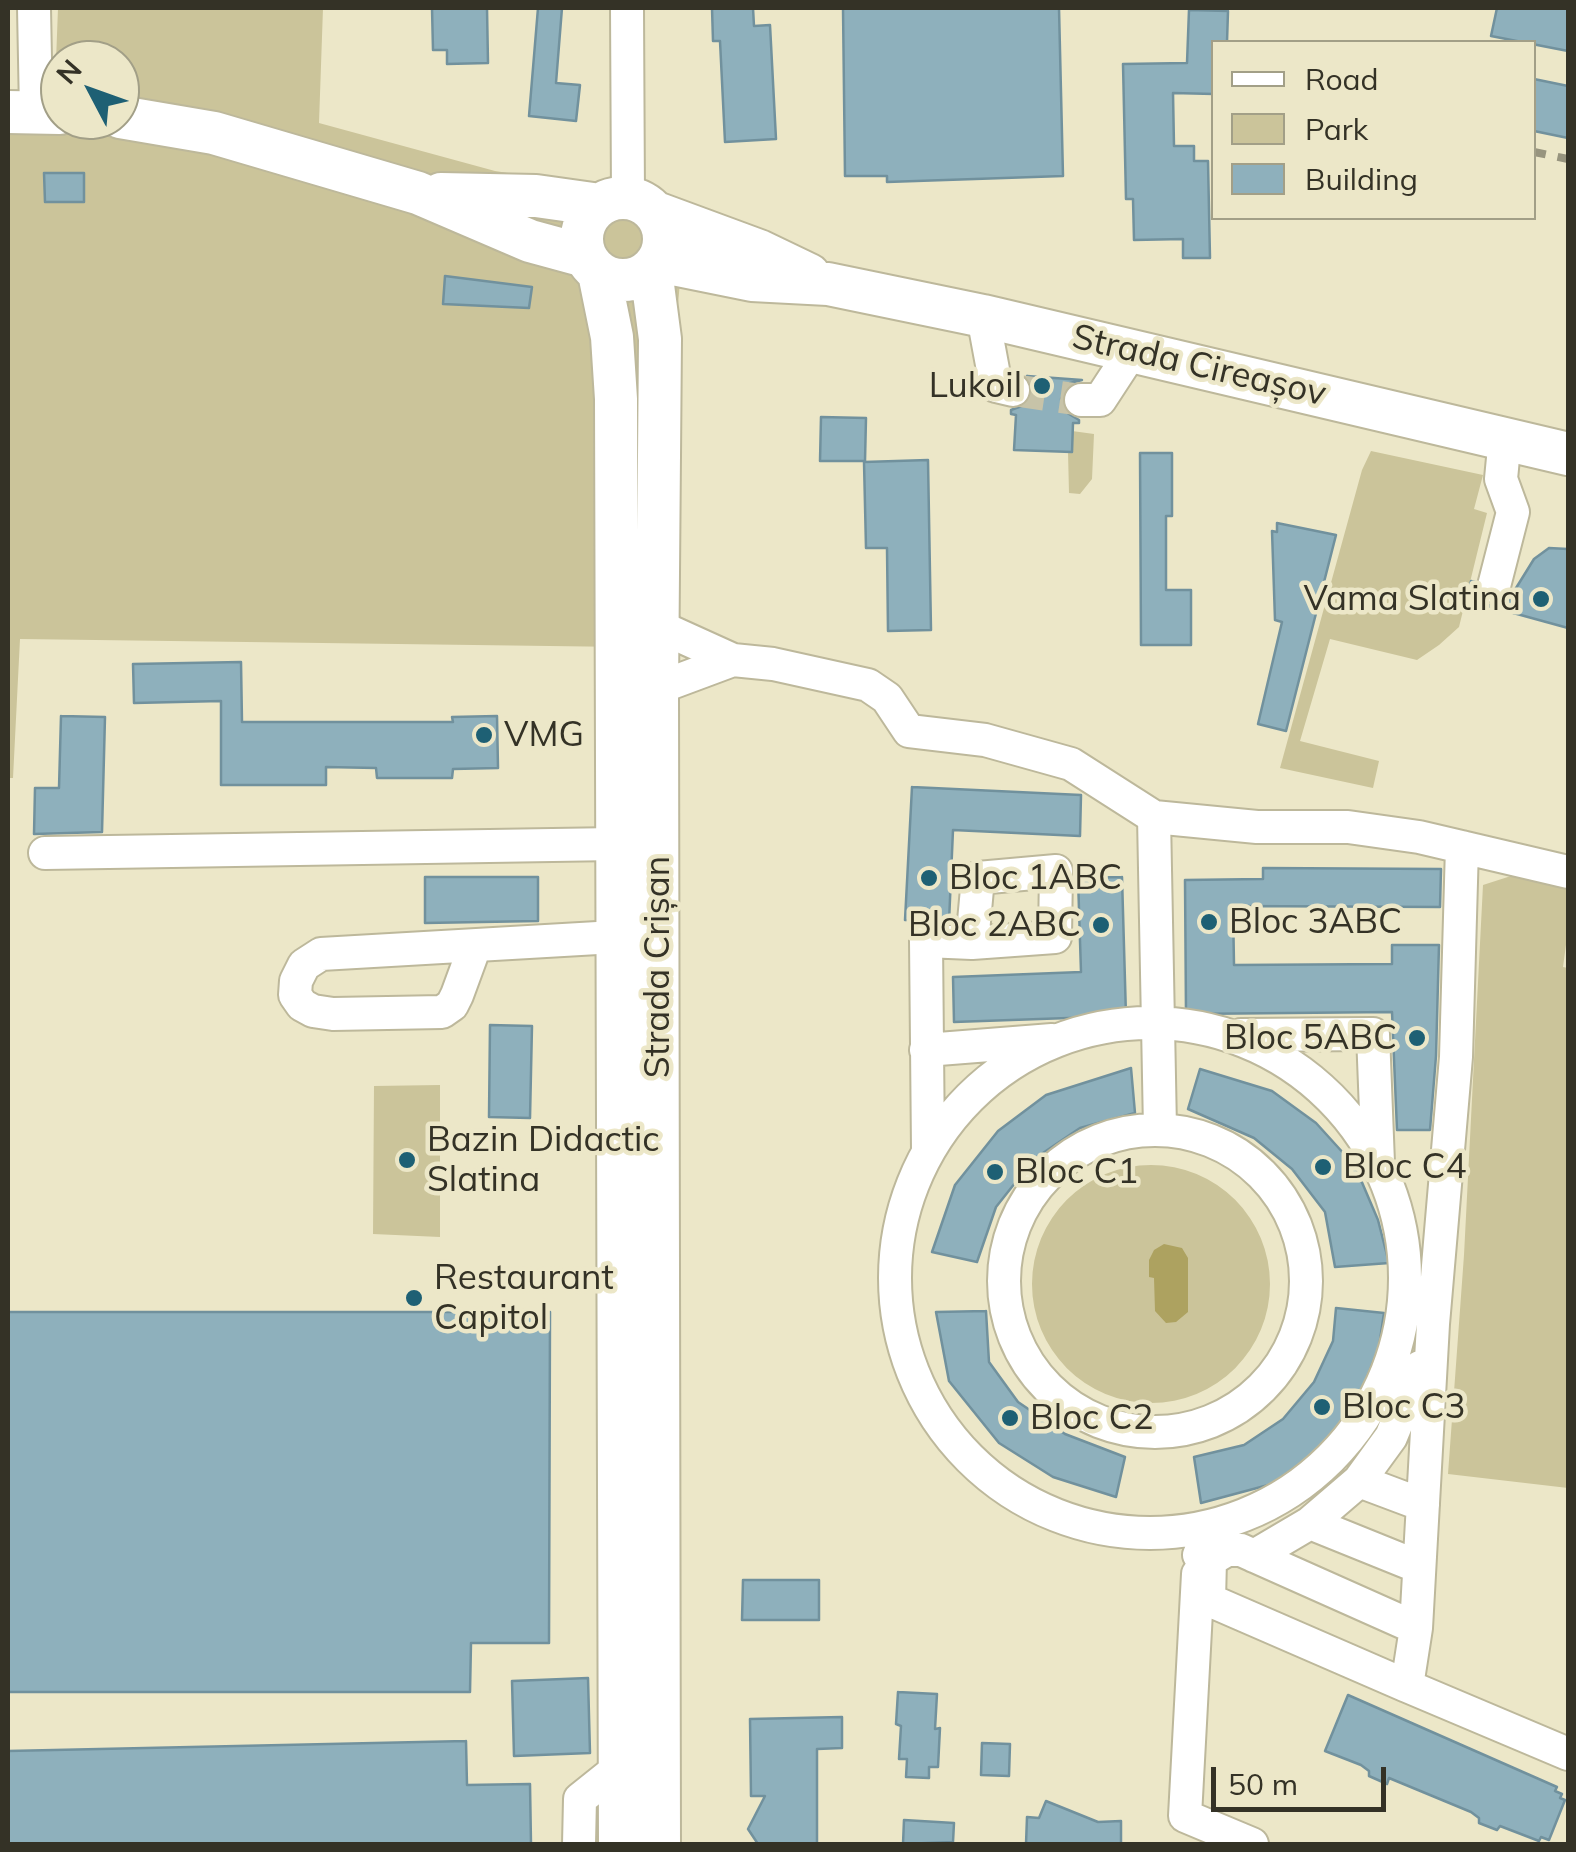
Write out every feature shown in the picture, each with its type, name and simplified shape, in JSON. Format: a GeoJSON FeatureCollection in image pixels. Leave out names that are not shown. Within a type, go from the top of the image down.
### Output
{"type":"FeatureCollection","features":[{"type":"Feature","properties":{"kind":"main road","name":"Strada Cireașov"},"geometry":{"type":"LineString","coordinates":[[140,120],[214,133],[418,193],[592,264]]}},
{"type":"Feature","properties":{"kind":"main road","name":"Strada Cireașov"},"geometry":{"type":"LineString","coordinates":[[418,193],[536,196],[628,205],[759,251],[828,284]]}},
{"type":"Feature","properties":{"kind":"main road"},"geometry":{"type":"LineString","coordinates":[[628,205],[664,237],[654,266],[625,280],[592,264],[583,228],[589,215],[628,205]]}},
{"type":"Feature","properties":{"kind":"main road","name":"Strada Crișan"},"geometry":{"type":"LineString","coordinates":[[592,264],[611,324],[638,695],[640,1767],[620,1844]]}},
{"type":"Feature","properties":{"kind":"main road","name":"Strada Cireașov"},"geometry":{"type":"LineString","coordinates":[[654,266],[752,280],[828,284],[983,316],[1568,454]]}},
{"type":"Feature","properties":{"kind":"main road","name":"Strada Crișan"},"geometry":{"type":"LineString","coordinates":[[654,266],[660,320],[658,626],[638,695],[616,844],[616,937],[640,1767],[658,1844]]}},
{"type":"Feature","properties":{"kind":"street"},"geometry":{"type":"LineString","coordinates":[[34,8],[35,112]]}},
{"type":"Feature","properties":{"kind":"street"},"geometry":{"type":"LineString","coordinates":[[626,8],[628,205]]}},
{"type":"Feature","properties":{"kind":"street"},"geometry":{"type":"LineString","coordinates":[[983,316],[996,386],[1013,390]]}},
{"type":"Feature","properties":{"kind":"street"},"geometry":{"type":"LineString","coordinates":[[1081,400],[1100,400],[1132,351]]}},
{"type":"Feature","properties":{"kind":"street"},"geometry":{"type":"LineString","coordinates":[[1494,586],[1514,512],[1502,478],[1504,437]]}},
{"type":"Feature","properties":{"kind":"street"},"geometry":{"type":"LineString","coordinates":[[658,626],[733,660],[773,664],[868,685],[887,698],[909,730],[985,740],[1072,764],[1154,818],[1257,827],[1348,827],[1419,836],[1568,872]]}},
{"type":"Feature","properties":{"kind":"street"},"geometry":{"type":"LineString","coordinates":[[638,695],[733,660]]}},
{"type":"Feature","properties":{"kind":"street"},"geometry":{"type":"LineString","coordinates":[[1154,818],[1160,1129]]}},
{"type":"Feature","properties":{"kind":"street"},"geometry":{"type":"LineString","coordinates":[[45,853],[616,844]]}},
{"type":"Feature","properties":{"kind":"street"},"geometry":{"type":"LineString","coordinates":[[1407,1686],[1416,1628],[1433,1324],[1456,1057],[1462,847]]}},
{"type":"Feature","properties":{"kind":"street"},"geometry":{"type":"LineString","coordinates":[[476,946],[452,1005],[442,1012],[332,1014],[302,1004],[296,995],[296,981],[304,966],[321,954],[616,937]]}},
{"type":"Feature","properties":{"kind":"street"},"geometry":{"type":"LineString","coordinates":[[928,1151],[926,941],[972,942]]}},
{"type":"Feature","properties":{"kind":"street"},"geometry":{"type":"LineString","coordinates":[[926,1050],[1059,1039],[1108,1026],[1159,1022],[1231,1035],[1373,1034],[1378,1163]]}},
{"type":"Feature","properties":{"kind":"street"},"geometry":{"type":"LineString","coordinates":[[1203,1548],[1328,1462],[1372,1404],[1398,1337],[1405,1264],[1397,1212],[1378,1163],[1341,1108],[1291,1064],[1231,1035]]}},
{"type":"Feature","properties":{"kind":"street"},"geometry":{"type":"LineString","coordinates":[[1059,1039],[984,1084],[928,1151],[906,1203],[895,1258],[895,1302],[910,1368],[938,1422],[976,1467],[1025,1502],[1081,1525],[1203,1548],[1241,1550],[1416,1628]]}},
{"type":"Feature","properties":{"kind":"street"},"geometry":{"type":"LineString","coordinates":[[1160,1129],[1205,1137],[1245,1158],[1278,1190],[1299,1230],[1308,1274],[1303,1318],[1286,1359],[1258,1393],[1222,1417],[1181,1431],[1135,1432],[1092,1419],[1054,1395],[1026,1360],[1008,1319],[1004,1274],[1010,1235],[1027,1200],[1052,1169],[1084,1146],[1122,1133],[1160,1129]]}},
{"type":"Feature","properties":{"kind":"street"},"geometry":{"type":"LineString","coordinates":[[1254,1556],[1310,1523],[1359,1481],[1392,1437],[1414,1387],[1433,1324]]}},
{"type":"Feature","properties":{"kind":"street"},"geometry":{"type":"LineString","coordinates":[[1359,1481],[1422,1505]]}},
{"type":"Feature","properties":{"kind":"street"},"geometry":{"type":"LineString","coordinates":[[1310,1523],[1419,1567]]}},
{"type":"Feature","properties":{"kind":"street"},"geometry":{"type":"LineString","coordinates":[[1203,1548],[1209,1600],[1568,1754]]}},
{"type":"Feature","properties":{"kind":"street"},"geometry":{"type":"LineString","coordinates":[[1203,1548],[1185,1816],[1252,1844]]}},
{"type":"Feature","properties":{"kind":"street"},"geometry":{"type":"LineString","coordinates":[[579,1844],[580,1799],[640,1767]]}},
{"type":"Feature","properties":{"kind":"green space"},"geometry":{"type":"Polygon","coordinates":[[[58,8],[323,8],[319,123],[495,171],[687,201],[677,316],[625,647],[20,639],[13,778],[8,778],[8,91],[40,89],[40,140],[140,140],[140,40],[57,40],[58,8]]]}},
{"type":"Feature","properties":{"kind":"green space"},"geometry":{"type":"Polygon","coordinates":[[[1072,431],[1094,434],[1092,479],[1080,494],[1069,493],[1072,431]]]}},
{"type":"Feature","properties":{"kind":"green space"},"geometry":{"type":"Polygon","coordinates":[[[1371,451],[1483,475],[1474,509],[1487,513],[1459,627],[1439,645],[1417,660],[1330,639],[1300,741],[1379,761],[1373,788],[1280,768],[1362,470],[1371,451]]]}},
{"type":"Feature","properties":{"kind":"green space"},"geometry":{"type":"Polygon","coordinates":[[[1514,875],[1568,887],[1563,967],[1568,968],[1568,1488],[1448,1474],[1483,885],[1514,875]]]}},
{"type":"Feature","properties":{"kind":"green space","name":"Bazin Didactic Slatina"},"geometry":{"type":"Polygon","coordinates":[[[440,1085],[440,1237],[373,1234],[374,1086],[440,1085]]]}},
{"type":"Feature","properties":{"kind":"green space"},"geometry":{"type":"Polygon","coordinates":[[[1151,1165],[1196,1174],[1235,1200],[1261,1239],[1270,1284],[1261,1329],[1235,1368],[1196,1394],[1151,1403],[1106,1394],[1067,1368],[1041,1329],[1032,1284],[1041,1239],[1067,1200],[1106,1174],[1151,1165]]]}},
{"type":"Feature","properties":{"kind":"shaded area"},"geometry":{"type":"Polygon","coordinates":[[[1164,1244],[1182,1248],[1188,1258],[1188,1312],[1176,1322],[1166,1323],[1155,1311],[1154,1278],[1149,1277],[1149,1260],[1154,1250],[1164,1244]]]}},
{"type":"Feature","properties":{"kind":"building"},"geometry":{"type":"Polygon","coordinates":[[[432,8],[487,8],[488,63],[447,64],[447,50],[433,50],[432,8]]]}},
{"type":"Feature","properties":{"kind":"building"},"geometry":{"type":"Polygon","coordinates":[[[538,8],[562,8],[556,83],[580,85],[576,121],[529,116],[538,8]]]}},
{"type":"Feature","properties":{"kind":"building"},"geometry":{"type":"Polygon","coordinates":[[[712,8],[753,8],[754,26],[770,25],[776,139],[725,142],[720,41],[713,41],[712,8]]]}},
{"type":"Feature","properties":{"kind":"building"},"geometry":{"type":"Polygon","coordinates":[[[843,8],[1059,8],[1063,176],[887,182],[887,176],[845,176],[843,8]]]}},
{"type":"Feature","properties":{"kind":"building"},"geometry":{"type":"Polygon","coordinates":[[[1497,8],[1568,8],[1568,51],[1536,45],[1536,40],[1491,36],[1497,8]]]}},
{"type":"Feature","properties":{"kind":"building"},"geometry":{"type":"Polygon","coordinates":[[[1189,10],[1228,11],[1227,40],[1211,40],[1211,94],[1173,93],[1174,146],[1194,146],[1194,161],[1208,161],[1210,258],[1183,258],[1183,239],[1134,240],[1133,199],[1126,199],[1123,64],[1187,63],[1189,10]]]}},
{"type":"Feature","properties":{"kind":"building"},"geometry":{"type":"Polygon","coordinates":[[[1536,79],[1568,86],[1568,138],[1536,131],[1536,79]]]}},
{"type":"Feature","properties":{"kind":"building"},"geometry":{"type":"Polygon","coordinates":[[[44,173],[84,173],[84,202],[45,202],[44,173]]]}},
{"type":"Feature","properties":{"kind":"building"},"geometry":{"type":"Polygon","coordinates":[[[445,276],[532,287],[529,308],[443,304],[445,276]]]}},
{"type":"Feature","properties":{"kind":"building"},"geometry":{"type":"Polygon","coordinates":[[[1027,376],[1082,380],[1070,383],[1061,399],[1064,411],[1079,420],[1073,423],[1072,452],[1014,450],[1016,415],[1011,410],[1027,404],[1032,396],[1027,376]]]}},
{"type":"Feature","properties":{"kind":"building"},"geometry":{"type":"Polygon","coordinates":[[[821,417],[866,418],[865,461],[820,461],[821,417]]]}},
{"type":"Feature","properties":{"kind":"building"},"geometry":{"type":"Polygon","coordinates":[[[1140,453],[1172,453],[1172,516],[1166,516],[1166,590],[1191,590],[1191,645],[1141,645],[1140,453]]]}},
{"type":"Feature","properties":{"kind":"building"},"geometry":{"type":"Polygon","coordinates":[[[928,460],[931,630],[888,631],[887,548],[866,548],[864,462],[928,460]]]}},
{"type":"Feature","properties":{"kind":"building"},"geometry":{"type":"Polygon","coordinates":[[[1277,523],[1336,535],[1286,731],[1258,724],[1282,622],[1275,620],[1272,531],[1277,532],[1277,523]]]}},
{"type":"Feature","properties":{"kind":"building","name":"Vama Slatina"},"geometry":{"type":"Polygon","coordinates":[[[1549,548],[1568,549],[1568,628],[1466,600],[1471,581],[1475,582],[1479,600],[1488,605],[1508,601],[1534,559],[1549,548]]]}},
{"type":"Feature","properties":{"kind":"building"},"geometry":{"type":"Polygon","coordinates":[[[241,662],[242,722],[453,722],[452,717],[497,716],[498,768],[453,769],[452,778],[377,778],[376,768],[326,767],[326,785],[221,785],[221,701],[134,703],[133,664],[241,662]]]}},
{"type":"Feature","properties":{"kind":"building"},"geometry":{"type":"Polygon","coordinates":[[[61,716],[105,717],[102,832],[34,834],[35,788],[59,788],[61,716]]]}},
{"type":"Feature","properties":{"kind":"building","name":"Bloc 1ABC"},"geometry":{"type":"Polygon","coordinates":[[[912,787],[1081,795],[1080,836],[953,830],[949,922],[905,920],[912,787]]]}},
{"type":"Feature","properties":{"kind":"building"},"geometry":{"type":"Polygon","coordinates":[[[1263,868],[1441,869],[1440,907],[1233,906],[1234,965],[1392,964],[1392,945],[1439,945],[1430,1130],[1397,1130],[1392,1012],[1186,1014],[1185,880],[1263,879],[1263,868]]]}},
{"type":"Feature","properties":{"kind":"building"},"geometry":{"type":"Polygon","coordinates":[[[425,877],[538,877],[538,921],[425,923],[425,877]]]}},
{"type":"Feature","properties":{"kind":"building","name":"Bloc 2ABC"},"geometry":{"type":"Polygon","coordinates":[[[1122,877],[1126,1016],[954,1022],[953,977],[1081,972],[1078,878],[1122,877]]]}},
{"type":"Feature","properties":{"kind":"building"},"geometry":{"type":"Polygon","coordinates":[[[490,1025],[532,1026],[530,1118],[489,1117],[490,1025]]]}},
{"type":"Feature","properties":{"kind":"building","name":"Bloc C1"},"geometry":{"type":"Polygon","coordinates":[[[1131,1068],[1135,1113],[1080,1128],[1034,1159],[996,1207],[977,1262],[932,1252],[955,1185],[998,1131],[1046,1095],[1131,1068]]]}},
{"type":"Feature","properties":{"kind":"building","name":"Bloc C4"},"geometry":{"type":"Polygon","coordinates":[[[1200,1069],[1272,1091],[1316,1123],[1355,1166],[1378,1220],[1389,1263],[1335,1267],[1325,1212],[1292,1169],[1254,1138],[1188,1109],[1200,1069]]]}},
{"type":"Feature","properties":{"kind":"building","name":"Bloc C3"},"geometry":{"type":"Polygon","coordinates":[[[1336,1308],[1384,1313],[1379,1347],[1360,1395],[1323,1447],[1272,1484],[1201,1503],[1194,1457],[1244,1445],[1283,1419],[1314,1382],[1333,1341],[1336,1308]]]}},
{"type":"Feature","properties":{"kind":"building","name":"Bloc C2"},"geometry":{"type":"Polygon","coordinates":[[[986,1311],[989,1362],[1018,1402],[1065,1434],[1125,1457],[1116,1497],[1053,1477],[999,1443],[949,1381],[936,1312],[986,1311]]]}},
{"type":"Feature","properties":{"kind":"building"},"geometry":{"type":"Polygon","coordinates":[[[8,1312],[550,1312],[549,1643],[471,1643],[470,1692],[8,1692],[8,1312]]]}},
{"type":"Feature","properties":{"kind":"building"},"geometry":{"type":"Polygon","coordinates":[[[743,1580],[819,1580],[819,1620],[742,1620],[743,1580]]]}},
{"type":"Feature","properties":{"kind":"building"},"geometry":{"type":"Polygon","coordinates":[[[588,1678],[590,1753],[514,1756],[512,1681],[588,1678]]]}},
{"type":"Feature","properties":{"kind":"building"},"geometry":{"type":"Polygon","coordinates":[[[898,1692],[937,1694],[938,1767],[929,1767],[929,1778],[906,1777],[907,1759],[899,1759],[898,1692]]]}},
{"type":"Feature","properties":{"kind":"building"},"geometry":{"type":"Polygon","coordinates":[[[1348,1695],[1557,1787],[1555,1791],[1565,1800],[1549,1840],[1541,1837],[1539,1841],[1500,1826],[1497,1830],[1479,1823],[1471,1812],[1389,1778],[1387,1784],[1369,1776],[1361,1765],[1325,1751],[1348,1695]]]}},
{"type":"Feature","properties":{"kind":"building"},"geometry":{"type":"Polygon","coordinates":[[[842,1717],[842,1748],[817,1749],[817,1844],[758,1844],[748,1829],[765,1796],[751,1796],[750,1719],[842,1717]]]}},
{"type":"Feature","properties":{"kind":"building"},"geometry":{"type":"Polygon","coordinates":[[[466,1741],[467,1785],[530,1784],[531,1844],[8,1844],[8,1751],[466,1741]]]}},
{"type":"Feature","properties":{"kind":"building"},"geometry":{"type":"Polygon","coordinates":[[[982,1743],[1010,1744],[1009,1776],[981,1775],[982,1743]]]}},
{"type":"Feature","properties":{"kind":"building"},"geometry":{"type":"Polygon","coordinates":[[[1046,1801],[1098,1822],[1121,1821],[1121,1844],[1026,1844],[1027,1817],[1039,1818],[1046,1801]]]}},
{"type":"Feature","properties":{"kind":"building"},"geometry":{"type":"Polygon","coordinates":[[[904,1820],[954,1823],[953,1842],[903,1844],[904,1820]]]}},
{"type":"Feature","properties":{"kind":"tunnel"},"geometry":{"type":"LineString","coordinates":[[1013,390],[1081,400]]}},
{"type":"Feature","properties":{"kind":"railway"},"geometry":{"type":"LineString","coordinates":[[1536,152],[1568,159]]}},
{"type":"Feature","properties":{"kind":"place","name":"Lukoil"},"geometry":{"type":"Point","coordinates":[1042,386]}},
{"type":"Feature","properties":{"kind":"place","name":"Vama Slatina"},"geometry":{"type":"Point","coordinates":[1541,599]}},
{"type":"Feature","properties":{"kind":"place","name":"VMG"},"geometry":{"type":"Point","coordinates":[484,735]}},
{"type":"Feature","properties":{"kind":"place","name":"Bloc 1ABC"},"geometry":{"type":"Point","coordinates":[929,878]}},
{"type":"Feature","properties":{"kind":"place","name":"Bloc 3ABC"},"geometry":{"type":"Point","coordinates":[1209,922]}},
{"type":"Feature","properties":{"kind":"place","name":"Bloc 2ABC"},"geometry":{"type":"Point","coordinates":[1101,925]}},
{"type":"Feature","properties":{"kind":"place","name":"Bloc 5ABC"},"geometry":{"type":"Point","coordinates":[1417,1038]}},
{"type":"Feature","properties":{"kind":"place","name":"Bazin Didactic Slatina"},"geometry":{"type":"Point","coordinates":[407,1160]}},
{"type":"Feature","properties":{"kind":"place","name":"Bloc C4"},"geometry":{"type":"Point","coordinates":[1323,1167]}},
{"type":"Feature","properties":{"kind":"place","name":"Bloc C1"},"geometry":{"type":"Point","coordinates":[995,1172]}},
{"type":"Feature","properties":{"kind":"place","name":"Restaurant Capitol"},"geometry":{"type":"Point","coordinates":[414,1298]}},
{"type":"Feature","properties":{"kind":"place","name":"Bloc C3"},"geometry":{"type":"Point","coordinates":[1322,1407]}},
{"type":"Feature","properties":{"kind":"place","name":"Bloc C2"},"geometry":{"type":"Point","coordinates":[1010,1418]}}]}
